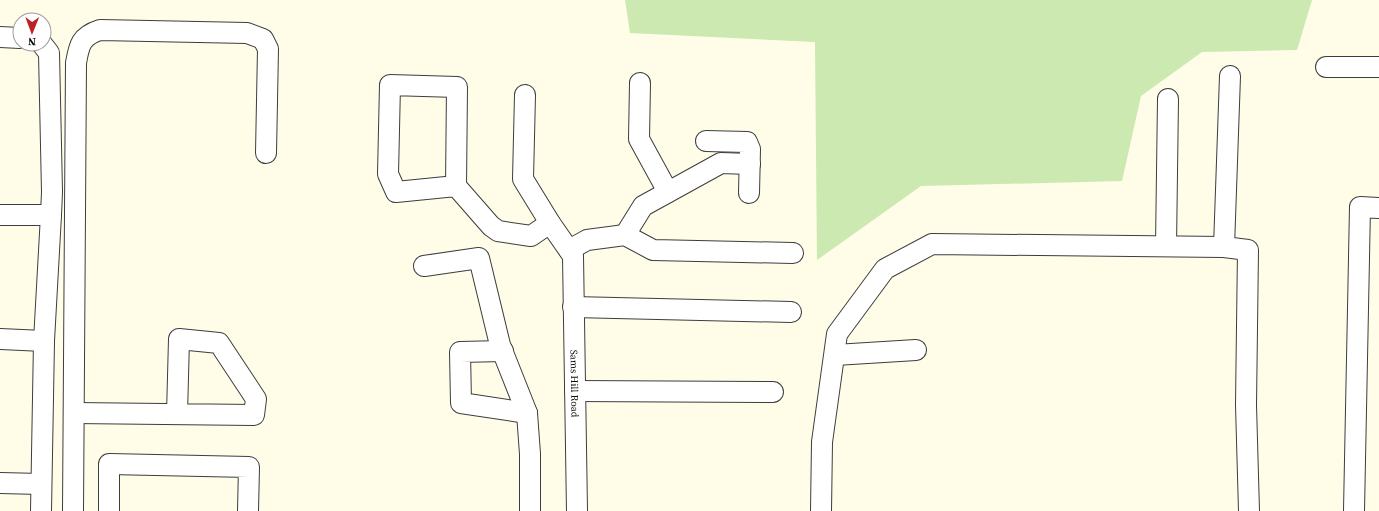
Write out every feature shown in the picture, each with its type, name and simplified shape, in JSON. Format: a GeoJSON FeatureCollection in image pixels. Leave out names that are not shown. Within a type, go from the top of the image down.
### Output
{"type":"FeatureCollection","features":[{"type":"Feature","properties":{"kind":"street"},"geometry":{"type":"LineString","coordinates":[[73,511],[76,63],[78,48],[84,38],[90,33],[100,30],[247,33],[263,39],[268,49],[266,153]]}},
{"type":"Feature","properties":{"kind":"street"},"geometry":{"type":"LineString","coordinates":[[0,37],[12,38]]}},
{"type":"Feature","properties":{"kind":"street"},"geometry":{"type":"LineString","coordinates":[[41,511],[44,341],[52,192],[48,52]]}},
{"type":"Feature","properties":{"kind":"street"},"geometry":{"type":"LineString","coordinates":[[1326,66],[1379,67]]}},
{"type":"Feature","properties":{"kind":"street"},"geometry":{"type":"LineString","coordinates":[[1224,246],[1230,76]]}},
{"type":"Feature","properties":{"kind":"street"},"geometry":{"type":"LineString","coordinates":[[640,83],[639,139],[668,192]]}},
{"type":"Feature","properties":{"kind":"street"},"geometry":{"type":"LineString","coordinates":[[456,186],[396,192],[388,174],[390,85],[457,87],[456,186],[491,226],[498,231],[530,236],[550,223]]}},
{"type":"Feature","properties":{"kind":"street"},"geometry":{"type":"LineString","coordinates":[[525,96],[523,179],[550,223],[571,253],[587,240],[625,235],[653,250],[793,253]]}},
{"type":"Feature","properties":{"kind":"street"},"geometry":{"type":"LineString","coordinates":[[1166,246],[1168,99]]}},
{"type":"Feature","properties":{"kind":"street"},"geometry":{"type":"LineString","coordinates":[[706,141],[747,142],[750,149],[749,193]]}},
{"type":"Feature","properties":{"kind":"street"},"geometry":{"type":"LineString","coordinates":[[625,235],[643,206],[721,163],[750,164]]}},
{"type":"Feature","properties":{"kind":"street"},"geometry":{"type":"LineString","coordinates":[[1354,511],[1360,207],[1379,208]]}},
{"type":"Feature","properties":{"kind":"street"},"geometry":{"type":"LineString","coordinates":[[0,215],[50,215]]}},
{"type":"Feature","properties":{"kind":"street"},"geometry":{"type":"LineString","coordinates":[[821,511],[822,442],[838,334],[885,269],[932,244],[1224,246],[1248,250],[1246,405],[1249,511]]}},
{"type":"Feature","properties":{"kind":"street","name":"Sams Hill Road"},"geometry":{"type":"LineString","coordinates":[[571,253],[577,511]]}},
{"type":"Feature","properties":{"kind":"street"},"geometry":{"type":"LineString","coordinates":[[424,266],[479,258],[500,345],[527,413],[530,454],[530,511]]}},
{"type":"Feature","properties":{"kind":"street"},"geometry":{"type":"LineString","coordinates":[[573,307],[791,312]]}},
{"type":"Feature","properties":{"kind":"street"},"geometry":{"type":"LineString","coordinates":[[0,339],[44,341]]}},
{"type":"Feature","properties":{"kind":"street"},"geometry":{"type":"LineString","coordinates":[[74,413],[254,415],[256,399],[220,343],[179,340],[177,414]]}},
{"type":"Feature","properties":{"kind":"street"},"geometry":{"type":"LineString","coordinates":[[835,355],[916,350]]}},
{"type":"Feature","properties":{"kind":"street"},"geometry":{"type":"LineString","coordinates":[[503,351],[460,352],[461,403],[527,413]]}},
{"type":"Feature","properties":{"kind":"street"},"geometry":{"type":"LineString","coordinates":[[575,391],[774,392]]}},
{"type":"Feature","properties":{"kind":"street"},"geometry":{"type":"LineString","coordinates":[[109,511],[109,464],[248,467],[248,511]]}},
{"type":"Feature","properties":{"kind":"street"},"geometry":{"type":"LineString","coordinates":[[0,483],[41,484]]}},
{"type":"Feature","properties":{"kind":"green space"},"geometry":{"type":"Polygon","coordinates":[[[625,0],[1312,0],[1297,50],[1202,52],[1141,96],[1122,181],[921,186],[817,260],[815,42],[630,33],[625,0]]]}}]}
